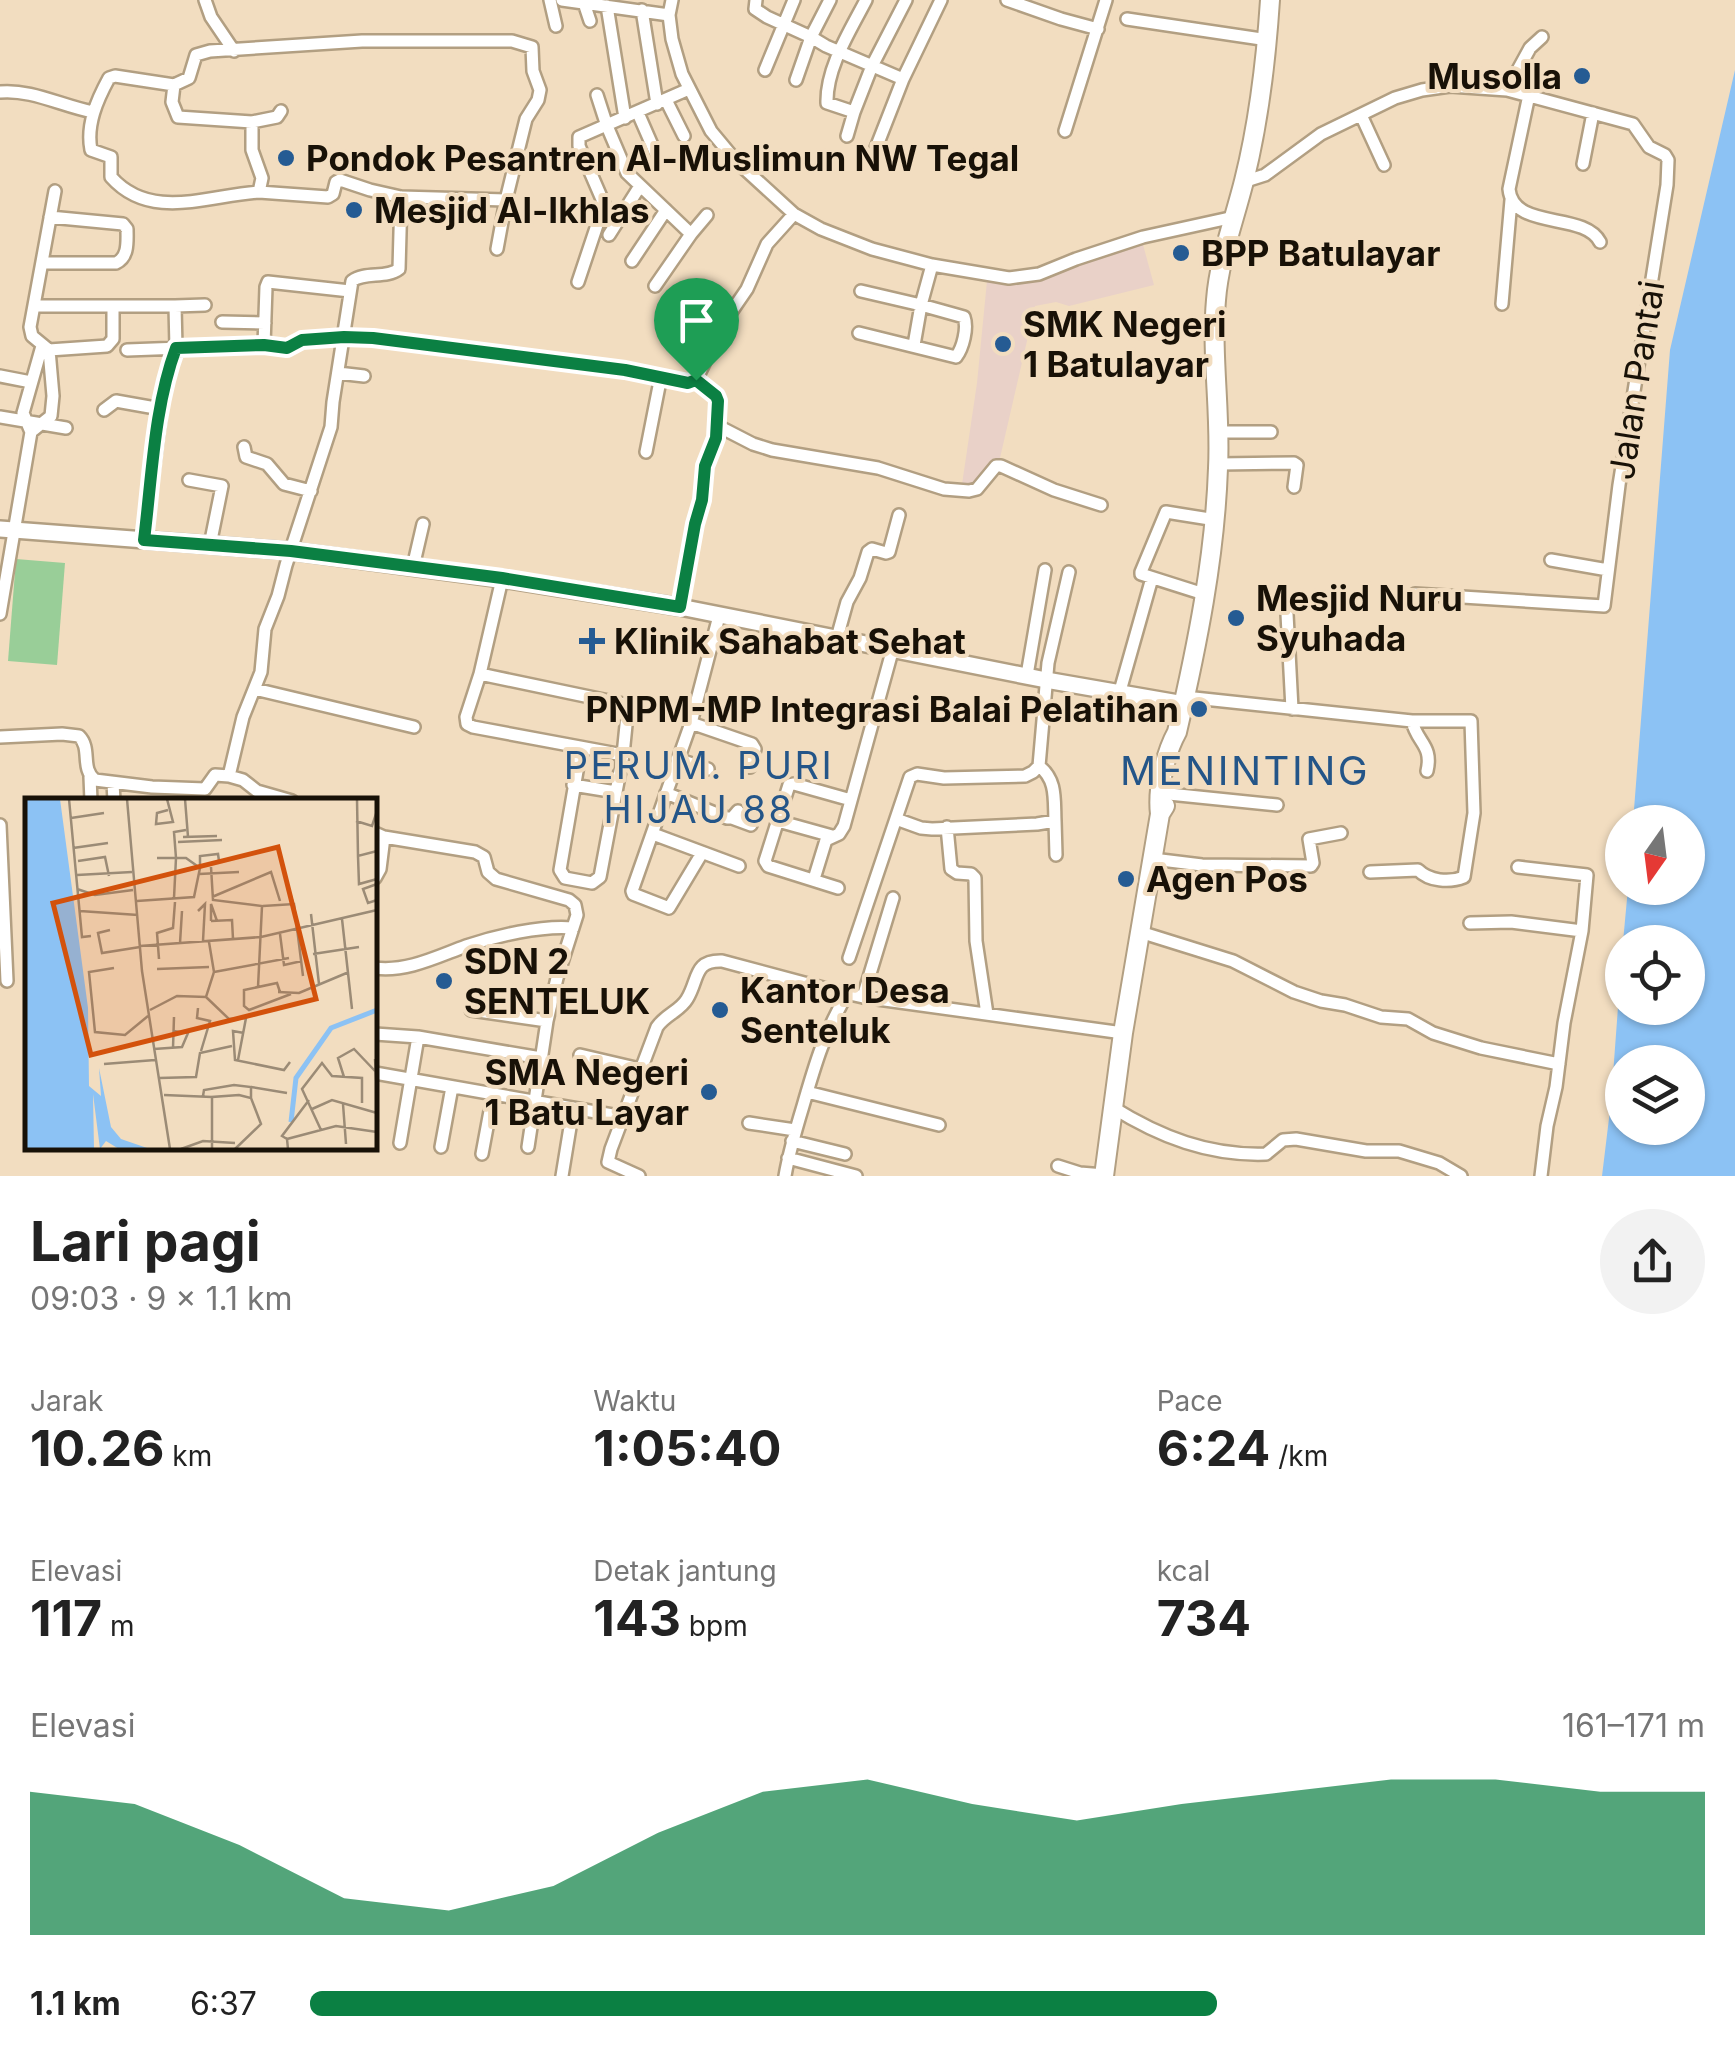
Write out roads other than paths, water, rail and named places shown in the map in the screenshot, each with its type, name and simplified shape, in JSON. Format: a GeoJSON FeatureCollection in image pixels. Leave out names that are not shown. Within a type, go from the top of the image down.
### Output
{"type":"FeatureCollection","features":[{"type":"Feature","properties":{"kind":"highway"},"geometry":{"type":"LineString","coordinates":[[1104,1176],[1123,1033],[1160,814],[1159,796],[1185,700],[1216,520],[1216,298],[1262,96],[1270,0]]}},
{"type":"Feature","properties":{"kind":"highway"},"geometry":{"type":"LineString","coordinates":[[1160,814],[1169,794],[1177,732]]}},
{"type":"Feature","properties":{"kind":"main road"},"geometry":{"type":"LineString","coordinates":[[6,530],[291,551],[502,578],[680,607],[1046,680],[1185,700]]}},
{"type":"Feature","properties":{"kind":"street"},"geometry":{"type":"LineString","coordinates":[[205,0],[211,17],[234,51]]}},
{"type":"Feature","properties":{"kind":"street"},"geometry":{"type":"LineString","coordinates":[[550,0],[556,26]]}},
{"type":"Feature","properties":{"kind":"street"},"geometry":{"type":"LineString","coordinates":[[562,0],[669,15]]}},
{"type":"Feature","properties":{"kind":"street"},"geometry":{"type":"LineString","coordinates":[[672,0],[669,15],[677,60],[711,131],[736,161],[794,214],[855,243],[997,278],[1027,277],[1142,237],[1234,217]]}},
{"type":"Feature","properties":{"kind":"street"},"geometry":{"type":"LineString","coordinates":[[756,0],[755,9],[903,79]]}},
{"type":"Feature","properties":{"kind":"street"},"geometry":{"type":"LineString","coordinates":[[765,70],[794,0]]}},
{"type":"Feature","properties":{"kind":"street"},"geometry":{"type":"LineString","coordinates":[[796,80],[811,37],[830,0]]}},
{"type":"Feature","properties":{"kind":"street"},"geometry":{"type":"LineString","coordinates":[[854,112],[827,103],[826,91],[866,0]]}},
{"type":"Feature","properties":{"kind":"street"},"geometry":{"type":"LineString","coordinates":[[847,136],[872,66],[906,0]]}},
{"type":"Feature","properties":{"kind":"street"},"geometry":{"type":"LineString","coordinates":[[876,148],[903,79],[941,0]]}},
{"type":"Feature","properties":{"kind":"street"},"geometry":{"type":"LineString","coordinates":[[1007,0],[1098,29]]}},
{"type":"Feature","properties":{"kind":"street"},"geometry":{"type":"LineString","coordinates":[[1065,131],[1106,0]]}},
{"type":"Feature","properties":{"kind":"street"},"geometry":{"type":"LineString","coordinates":[[584,3],[590,22]]}},
{"type":"Feature","properties":{"kind":"street"},"geometry":{"type":"LineString","coordinates":[[608,6],[631,116],[655,152]]}},
{"type":"Feature","properties":{"kind":"street"},"geometry":{"type":"LineString","coordinates":[[642,10],[662,102],[684,136]]}},
{"type":"Feature","properties":{"kind":"street"},"geometry":{"type":"LineString","coordinates":[[1127,20],[1268,40]]}},
{"type":"Feature","properties":{"kind":"street"},"geometry":{"type":"LineString","coordinates":[[1507,90],[1530,48],[1542,36]]}},
{"type":"Feature","properties":{"kind":"street"},"geometry":{"type":"LineString","coordinates":[[497,249],[526,119],[540,90],[533,71],[532,46],[512,41],[362,41],[201,52],[196,55],[189,78],[174,85],[112,76],[93,112],[91,150],[110,157],[111,176],[131,195],[174,203],[259,192],[328,198],[340,180],[401,197],[506,200]]}},
{"type":"Feature","properties":{"kind":"street"},"geometry":{"type":"LineString","coordinates":[[174,85],[172,102],[178,116],[252,122],[277,117],[281,111]]}},
{"type":"Feature","properties":{"kind":"street"},"geometry":{"type":"LineString","coordinates":[[1244,182],[1265,175],[1322,134],[1395,98],[1450,86],[1507,90],[1593,113],[1583,164]]}},
{"type":"Feature","properties":{"kind":"street"},"geometry":{"type":"LineString","coordinates":[[640,186],[611,231],[577,140],[689,89]]}},
{"type":"Feature","properties":{"kind":"street"},"geometry":{"type":"LineString","coordinates":[[0,92],[16,90],[93,112]]}},
{"type":"Feature","properties":{"kind":"street"},"geometry":{"type":"LineString","coordinates":[[598,95],[627,173],[692,234]]}},
{"type":"Feature","properties":{"kind":"street"},"geometry":{"type":"LineString","coordinates":[[1502,304],[1510,186],[1529,95]]}},
{"type":"Feature","properties":{"kind":"street","name":"Jalan Pantai"},"geometry":{"type":"LineString","coordinates":[[1415,594],[1604,606],[1630,412],[1670,166],[1665,156],[1649,147],[1633,124],[1593,113]]}},
{"type":"Feature","properties":{"kind":"street"},"geometry":{"type":"LineString","coordinates":[[1361,114],[1384,165]]}},
{"type":"Feature","properties":{"kind":"street"},"geometry":{"type":"LineString","coordinates":[[252,122],[252,150],[262,178],[259,192]]}},
{"type":"Feature","properties":{"kind":"street"},"geometry":{"type":"LineString","coordinates":[[0,614],[6,530],[32,426],[51,416],[53,396],[46,348],[30,329],[55,191]]}},
{"type":"Feature","properties":{"kind":"street"},"geometry":{"type":"LineString","coordinates":[[229,776],[243,716],[262,664],[264,629],[331,427],[352,281],[399,269],[401,197]]}},
{"type":"Feature","properties":{"kind":"street"},"geometry":{"type":"LineString","coordinates":[[1510,200],[1522,211],[1592,231],[1600,242]]}},
{"type":"Feature","properties":{"kind":"street"},"geometry":{"type":"LineString","coordinates":[[578,282],[604,204]]}},
{"type":"Feature","properties":{"kind":"street"},"geometry":{"type":"LineString","coordinates":[[632,261],[666,210]]}},
{"type":"Feature","properties":{"kind":"street"},"geometry":{"type":"LineString","coordinates":[[127,350],[264,345],[287,348],[302,340],[373,338],[661,376],[688,383],[696,380],[766,244],[794,214]]}},
{"type":"Feature","properties":{"kind":"street"},"geometry":{"type":"LineString","coordinates":[[655,286],[707,215]]}},
{"type":"Feature","properties":{"kind":"street"},"geometry":{"type":"LineString","coordinates":[[43,263],[116,262],[126,254],[127,230],[123,224],[50,218]]}},
{"type":"Feature","properties":{"kind":"street"},"geometry":{"type":"LineString","coordinates":[[914,345],[932,265]]}},
{"type":"Feature","properties":{"kind":"street"},"geometry":{"type":"LineString","coordinates":[[264,345],[269,282],[350,291]]}},
{"type":"Feature","properties":{"kind":"street"},"geometry":{"type":"LineString","coordinates":[[859,332],[956,358],[966,324],[964,318],[861,291]]}},
{"type":"Feature","properties":{"kind":"street"},"geometry":{"type":"LineString","coordinates":[[34,306],[204,305]]}},
{"type":"Feature","properties":{"kind":"street"},"geometry":{"type":"LineString","coordinates":[[46,348],[108,346],[113,337],[113,306]]}},
{"type":"Feature","properties":{"kind":"street"},"geometry":{"type":"LineString","coordinates":[[144,540],[161,410],[176,348],[175,306]]}},
{"type":"Feature","properties":{"kind":"street"},"geometry":{"type":"LineString","coordinates":[[222,322],[265,323]]}},
{"type":"Feature","properties":{"kind":"street"},"geometry":{"type":"LineString","coordinates":[[32,426],[23,414],[46,348]]}},
{"type":"Feature","properties":{"kind":"street"},"geometry":{"type":"LineString","coordinates":[[338,373],[364,376]]}},
{"type":"Feature","properties":{"kind":"street"},"geometry":{"type":"LineString","coordinates":[[0,376],[31,382]]}},
{"type":"Feature","properties":{"kind":"street"},"geometry":{"type":"LineString","coordinates":[[646,452],[661,376]]}},
{"type":"Feature","properties":{"kind":"street"},"geometry":{"type":"LineString","coordinates":[[680,607],[705,466],[718,426],[718,398],[696,380]]}},
{"type":"Feature","properties":{"kind":"street"},"geometry":{"type":"LineString","coordinates":[[104,410],[116,401],[161,410]]}},
{"type":"Feature","properties":{"kind":"street"},"geometry":{"type":"LineString","coordinates":[[0,417],[32,426],[66,428]]}},
{"type":"Feature","properties":{"kind":"street"},"geometry":{"type":"LineString","coordinates":[[718,426],[772,450],[878,468],[951,490],[977,490],[996,466],[1001,466],[1046,487],[1101,505]]}},
{"type":"Feature","properties":{"kind":"street"},"geometry":{"type":"LineString","coordinates":[[1218,432],[1271,432]]}},
{"type":"Feature","properties":{"kind":"street"},"geometry":{"type":"LineString","coordinates":[[244,447],[246,457],[267,464],[284,484],[311,490]]}},
{"type":"Feature","properties":{"kind":"street"},"geometry":{"type":"LineString","coordinates":[[1218,464],[1294,463],[1294,487]]}},
{"type":"Feature","properties":{"kind":"street"},"geometry":{"type":"LineString","coordinates":[[189,480],[222,486],[210,546]]}},
{"type":"Feature","properties":{"kind":"street"},"geometry":{"type":"LineString","coordinates":[[1204,594],[1141,574],[1166,512],[1216,520]]}},
{"type":"Feature","properties":{"kind":"street"},"geometry":{"type":"LineString","coordinates":[[836,638],[868,552],[872,549],[888,553],[899,515]]}},
{"type":"Feature","properties":{"kind":"street"},"geometry":{"type":"LineString","coordinates":[[413,567],[423,524]]}},
{"type":"Feature","properties":{"kind":"street"},"geometry":{"type":"LineString","coordinates":[[1550,560],[1608,570]]}},
{"type":"Feature","properties":{"kind":"street"},"geometry":{"type":"LineString","coordinates":[[1027,675],[1045,570]]}},
{"type":"Feature","properties":{"kind":"street"},"geometry":{"type":"LineString","coordinates":[[849,958],[907,782],[913,775],[1024,776],[1039,766],[1048,663],[1069,572]]}},
{"type":"Feature","properties":{"kind":"street"},"geometry":{"type":"LineString","coordinates":[[502,578],[466,718],[468,725],[624,755]]}},
{"type":"Feature","properties":{"kind":"street"},"geometry":{"type":"LineString","coordinates":[[1120,690],[1152,578]]}},
{"type":"Feature","properties":{"kind":"street"},"geometry":{"type":"LineString","coordinates":[[1287,614],[1292,709]]}},
{"type":"Feature","properties":{"kind":"street"},"geometry":{"type":"LineString","coordinates":[[702,852],[672,906],[666,908],[632,892],[691,723],[719,616]]}},
{"type":"Feature","properties":{"kind":"street"},"geometry":{"type":"LineString","coordinates":[[814,880],[826,840],[843,829],[893,648]]}},
{"type":"Feature","properties":{"kind":"street"},"geometry":{"type":"LineString","coordinates":[[480,674],[626,704],[629,708],[624,755],[600,877],[592,883],[569,879],[560,868],[581,748]]}},
{"type":"Feature","properties":{"kind":"street"},"geometry":{"type":"LineString","coordinates":[[255,689],[414,727]]}},
{"type":"Feature","properties":{"kind":"street"},"geometry":{"type":"LineString","coordinates":[[1185,700],[1412,721],[1471,721],[1474,813],[1464,877],[1430,879],[1418,870],[1370,872]]}},
{"type":"Feature","properties":{"kind":"street"},"geometry":{"type":"LineString","coordinates":[[1412,721],[1430,755],[1428,771]]}},
{"type":"Feature","properties":{"kind":"street"},"geometry":{"type":"LineString","coordinates":[[691,723],[752,744],[755,749],[750,767]]}},
{"type":"Feature","properties":{"kind":"street"},"geometry":{"type":"LineString","coordinates":[[0,737],[78,735],[85,742],[87,771],[95,780],[205,789],[215,775],[229,776],[243,780],[257,791],[282,798]]}},
{"type":"Feature","properties":{"kind":"street"},"geometry":{"type":"LineString","coordinates":[[677,758],[708,769]]}},
{"type":"Feature","properties":{"kind":"street"},"geometry":{"type":"LineString","coordinates":[[1039,766],[1054,785],[1056,855]]}},
{"type":"Feature","properties":{"kind":"street"},"geometry":{"type":"LineString","coordinates":[[90,776],[91,798]]}},
{"type":"Feature","properties":{"kind":"street"},"geometry":{"type":"LineString","coordinates":[[113,783],[114,798]]}},
{"type":"Feature","properties":{"kind":"street"},"geometry":{"type":"LineString","coordinates":[[573,785],[616,792]]}},
{"type":"Feature","properties":{"kind":"street"},"geometry":{"type":"LineString","coordinates":[[838,888],[766,864],[789,785],[850,800]]}},
{"type":"Feature","properties":{"kind":"street"},"geometry":{"type":"LineString","coordinates":[[666,793],[735,815],[751,825]]}},
{"type":"Feature","properties":{"kind":"street"},"geometry":{"type":"LineString","coordinates":[[1169,794],[1277,805]]}},
{"type":"Feature","properties":{"kind":"street"},"geometry":{"type":"LineString","coordinates":[[896,819],[927,828],[1055,821]]}},
{"type":"Feature","properties":{"kind":"street"},"geometry":{"type":"LineString","coordinates":[[778,820],[832,836]]}},
{"type":"Feature","properties":{"kind":"street"},"geometry":{"type":"LineString","coordinates":[[0,825],[6,981]]}},
{"type":"Feature","properties":{"kind":"street"},"geometry":{"type":"LineString","coordinates":[[947,827],[952,868],[974,878],[976,942],[987,1014]]}},
{"type":"Feature","properties":{"kind":"street"},"geometry":{"type":"LineString","coordinates":[[1152,858],[1229,867],[1311,866],[1310,838],[1341,833]]}},
{"type":"Feature","properties":{"kind":"street"},"geometry":{"type":"LineString","coordinates":[[653,834],[739,866]]}},
{"type":"Feature","properties":{"kind":"street"},"geometry":{"type":"LineString","coordinates":[[378,872],[379,835],[475,852],[484,857],[489,874],[500,881],[569,900],[577,910],[556,978],[528,1147]]}},
{"type":"Feature","properties":{"kind":"street"},"geometry":{"type":"LineString","coordinates":[[1518,867],[1587,875],[1582,931],[1541,1176]]}},
{"type":"Feature","properties":{"kind":"street"},"geometry":{"type":"LineString","coordinates":[[864,996],[893,898]]}},
{"type":"Feature","properties":{"kind":"street"},"geometry":{"type":"LineString","coordinates":[[1470,922],[1511,922],[1582,931]]}},
{"type":"Feature","properties":{"kind":"street"},"geometry":{"type":"LineString","coordinates":[[378,968],[400,968],[506,934],[573,928]]}},
{"type":"Feature","properties":{"kind":"street"},"geometry":{"type":"LineString","coordinates":[[1140,932],[1232,960],[1294,992],[1321,1001],[1381,1017],[1408,1019],[1433,1033],[1481,1048],[1559,1064]]}},
{"type":"Feature","properties":{"kind":"street"},"geometry":{"type":"LineString","coordinates":[[606,1176],[640,1069],[660,1022],[686,1002],[698,971],[711,961],[847,994],[1123,1033]]}},
{"type":"Feature","properties":{"kind":"street"},"geometry":{"type":"LineString","coordinates":[[785,1176],[814,1062],[847,994]]}},
{"type":"Feature","properties":{"kind":"street"},"geometry":{"type":"LineString","coordinates":[[471,1010],[548,1022]]}},
{"type":"Feature","properties":{"kind":"street"},"geometry":{"type":"LineString","coordinates":[[378,1034],[418,1036],[542,1058]]}},
{"type":"Feature","properties":{"kind":"street"},"geometry":{"type":"LineString","coordinates":[[400,1143],[418,1036]]}},
{"type":"Feature","properties":{"kind":"street"},"geometry":{"type":"LineString","coordinates":[[580,1055],[640,1069]]}},
{"type":"Feature","properties":{"kind":"street"},"geometry":{"type":"LineString","coordinates":[[378,1074],[624,1118]]}},
{"type":"Feature","properties":{"kind":"street"},"geometry":{"type":"LineString","coordinates":[[441,1147],[452,1087]]}},
{"type":"Feature","properties":{"kind":"street"},"geometry":{"type":"LineString","coordinates":[[807,1092],[939,1124]]}},
{"type":"Feature","properties":{"kind":"street"},"geometry":{"type":"LineString","coordinates":[[482,1154],[493,1094]]}},
{"type":"Feature","properties":{"kind":"street"},"geometry":{"type":"LineString","coordinates":[[1112,1107],[1158,1133],[1212,1150],[1266,1154],[1290,1138],[1399,1151],[1461,1176]]}},
{"type":"Feature","properties":{"kind":"street"},"geometry":{"type":"LineString","coordinates":[[562,1176],[573,1109]]}},
{"type":"Feature","properties":{"kind":"street"},"geometry":{"type":"LineString","coordinates":[[749,1123],[844,1154]]}},
{"type":"Feature","properties":{"kind":"street"},"geometry":{"type":"LineString","coordinates":[[610,1156],[640,1176]]}},
{"type":"Feature","properties":{"kind":"street"},"geometry":{"type":"LineString","coordinates":[[788,1158],[856,1176]]}},
{"type":"Feature","properties":{"kind":"street"},"geometry":{"type":"LineString","coordinates":[[1058,1166],[1104,1176]]}},
{"type":"Feature","properties":{"kind":"water"},"geometry":{"type":"Polygon","coordinates":[[[1735,70],[1735,1176],[1602,1176],[1606,1145],[1705,1145],[1705,1045],[1615,1045],[1617,1025],[1705,1025],[1705,925],[1625,925],[1626,905],[1705,905],[1705,805],[1634,805],[1670,350],[1735,70]]]}},
{"type":"Feature","properties":{"kind":"place","name":"Musolla"},"geometry":{"type":"Point","coordinates":[1582,76]}},
{"type":"Feature","properties":{"kind":"place","name":"Pondok Pesantren Al-Muslimun NW Tegal"},"geometry":{"type":"Point","coordinates":[286,158]}},
{"type":"Feature","properties":{"kind":"place","name":"Mesjid Al-Ikhlas"},"geometry":{"type":"Point","coordinates":[354,210]}},
{"type":"Feature","properties":{"kind":"place","name":"BPP Batulayar"},"geometry":{"type":"Point","coordinates":[1181,253]}},
{"type":"Feature","properties":{"kind":"place","name":"SMK Negeri 1 Batulayar"},"geometry":{"type":"Point","coordinates":[1003,344]}},
{"type":"Feature","properties":{"kind":"place","name":"Mesjid Nuru Syuhada"},"geometry":{"type":"Point","coordinates":[1236,618]}},
{"type":"Feature","properties":{"kind":"place","name":"Klinik Sahabat Sehat"},"geometry":{"type":"Point","coordinates":[592,641]}},
{"type":"Feature","properties":{"kind":"place","name":"PNPM-MP Integrasi Balai Pelatihan"},"geometry":{"type":"Point","coordinates":[1199,709]}},
{"type":"Feature","properties":{"kind":"place","name":"Agen Pos"},"geometry":{"type":"Point","coordinates":[1126,879]}},
{"type":"Feature","properties":{"kind":"place","name":"SDN 2 SENTELUK"},"geometry":{"type":"Point","coordinates":[444,981]}},
{"type":"Feature","properties":{"kind":"place","name":"Kantor Desa Senteluk"},"geometry":{"type":"Point","coordinates":[720,1010]}},
{"type":"Feature","properties":{"kind":"place","name":"SMA Negeri 1 Batu Layar"},"geometry":{"type":"Point","coordinates":[709,1092]}},
{"type":"Feature","properties":{"kind":"district","name":"MENINTING"},"geometry":{"type":"Point","coordinates":[1245,770]}},
{"type":"Feature","properties":{"kind":"district","name":"PERUM. PURI HIJAU 88"},"geometry":{"type":"Point","coordinates":[699,787]}}]}
